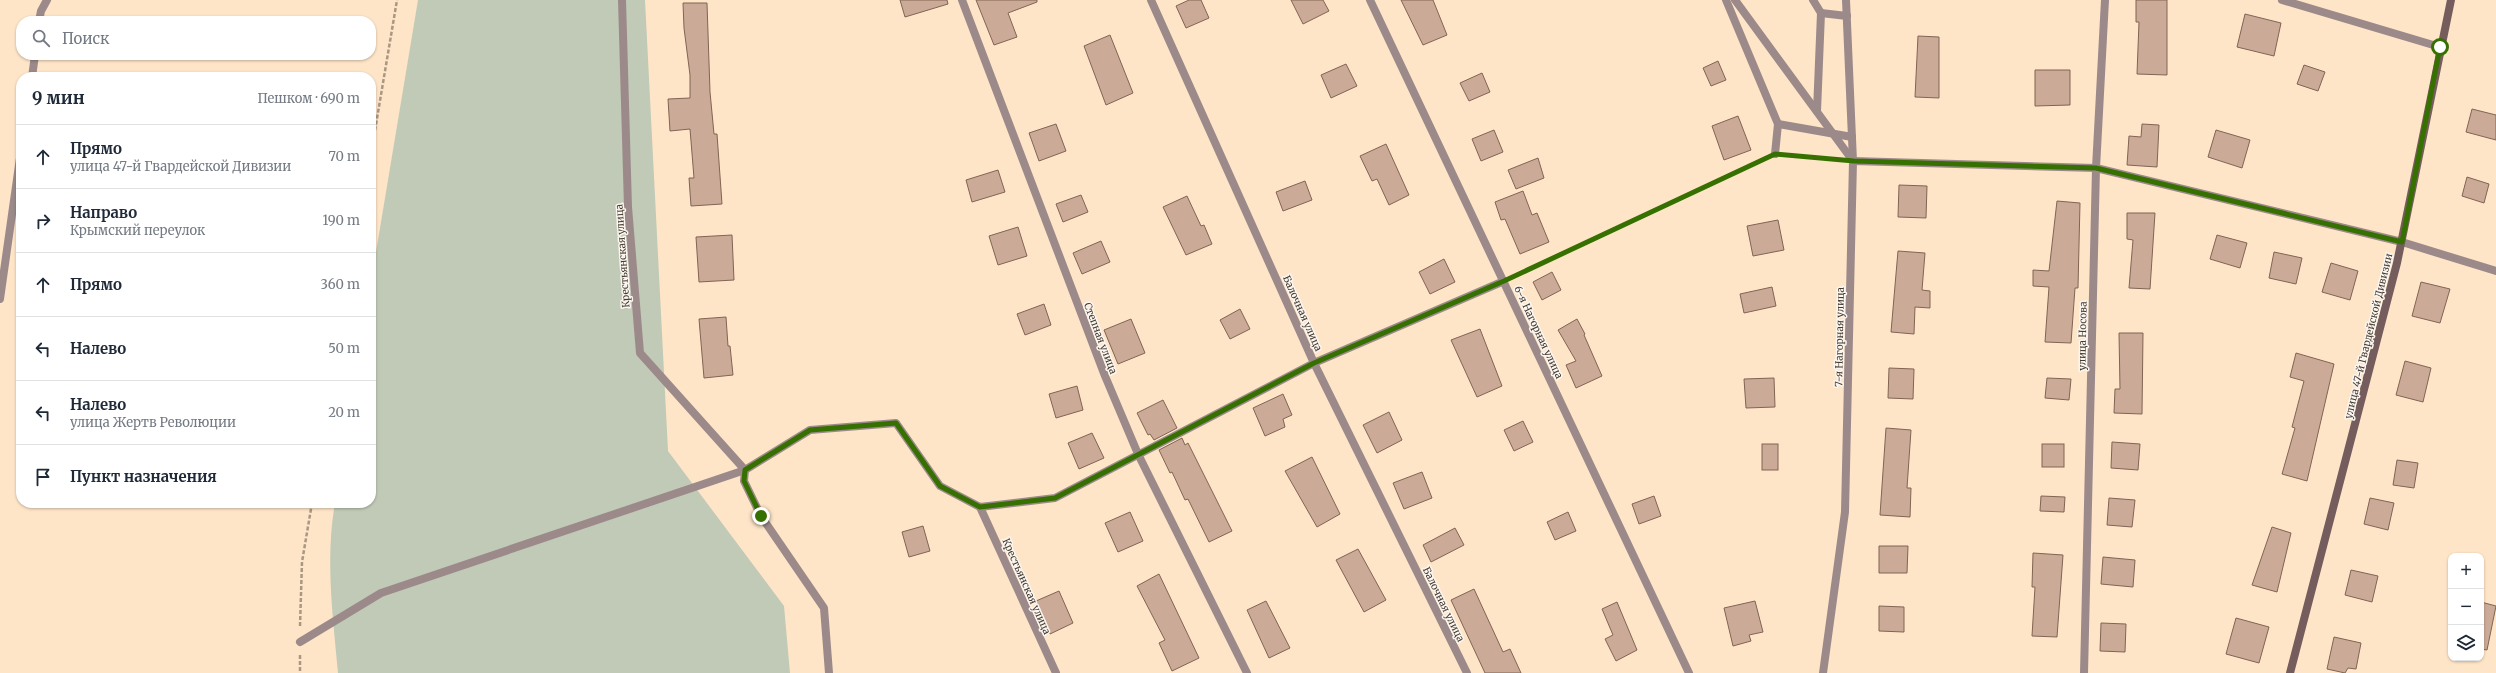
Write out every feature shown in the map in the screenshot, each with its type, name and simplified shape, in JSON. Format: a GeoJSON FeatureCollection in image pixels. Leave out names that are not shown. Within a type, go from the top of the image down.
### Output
{"type":"FeatureCollection","features":[{"type":"Feature","properties":{"kind":"main road","name":"улица 47-й Гвардейской Дивизии"},"geometry":{"type":"LineString","coordinates":[[2290,673],[2402,242],[2440,47],[2451,0]]}},
{"type":"Feature","properties":{"kind":"street"},"geometry":{"type":"LineString","coordinates":[[40,16],[41,11],[47,0]]}},
{"type":"Feature","properties":{"kind":"street","name":"Крестьянская улица"},"geometry":{"type":"LineString","coordinates":[[622,0],[628,207],[640,353],[745,470]]}},
{"type":"Feature","properties":{"kind":"street","name":"Степная улица"},"geometry":{"type":"LineString","coordinates":[[962,0],[1105,376],[1138,454],[1247,673]]}},
{"type":"Feature","properties":{"kind":"street","name":"Балочная улица"},"geometry":{"type":"LineString","coordinates":[[1151,0],[1314,363],[1467,673]]}},
{"type":"Feature","properties":{"kind":"street","name":"6-я Нагорная улица"},"geometry":{"type":"LineString","coordinates":[[1370,0],[1689,673]]}},
{"type":"Feature","properties":{"kind":"street"},"geometry":{"type":"LineString","coordinates":[[1726,0],[1778,124],[1775,154]]}},
{"type":"Feature","properties":{"kind":"street"},"geometry":{"type":"LineString","coordinates":[[1735,0],[1854,161],[2096,168],[2402,242],[2496,271]]}},
{"type":"Feature","properties":{"kind":"street"},"geometry":{"type":"LineString","coordinates":[[1813,0],[1821,13],[1817,111]]}},
{"type":"Feature","properties":{"kind":"street","name":"7-я Нагорная улица"},"geometry":{"type":"LineString","coordinates":[[1823,673],[1845,512],[1854,161],[1846,0]]}},
{"type":"Feature","properties":{"kind":"street","name":"улица Носова"},"geometry":{"type":"LineString","coordinates":[[2084,673],[2096,168],[2105,0]]}},
{"type":"Feature","properties":{"kind":"street"},"geometry":{"type":"LineString","coordinates":[[2282,0],[2440,47]]}},
{"type":"Feature","properties":{"kind":"street"},"geometry":{"type":"LineString","coordinates":[[1821,13],[1847,16]]}},
{"type":"Feature","properties":{"kind":"street"},"geometry":{"type":"LineString","coordinates":[[33,72],[34,60]]}},
{"type":"Feature","properties":{"kind":"street"},"geometry":{"type":"LineString","coordinates":[[1778,124],[1852,137]]}},
{"type":"Feature","properties":{"kind":"street"},"geometry":{"type":"LineString","coordinates":[[0,299],[16,186]]}},
{"type":"Feature","properties":{"kind":"street"},"geometry":{"type":"LineString","coordinates":[[300,642],[381,592],[745,470],[810,430],[896,423],[940,486],[980,507],[1055,498],[1314,363],[1504,281]]}},
{"type":"Feature","properties":{"kind":"street"},"geometry":{"type":"LineString","coordinates":[[745,470],[744,481],[761,516],[824,608],[829,673]]}},
{"type":"Feature","properties":{"kind":"street","name":"Крестьянская улица"},"geometry":{"type":"LineString","coordinates":[[980,507],[1056,673]]}},
{"type":"Feature","properties":{"kind":"path"},"geometry":{"type":"LineString","coordinates":[[376,124],[397,0]]}},
{"type":"Feature","properties":{"kind":"path"},"geometry":{"type":"LineString","coordinates":[[1504,281],[1775,154],[1854,161]]}},
{"type":"Feature","properties":{"kind":"path"},"geometry":{"type":"LineString","coordinates":[[300,673],[302,562],[311,508]]}},
{"type":"Feature","properties":{"kind":"green space"},"geometry":{"type":"Polygon","coordinates":[[[418,0],[645,0],[668,451],[784,606],[790,673],[338,673],[330,567],[334,508],[376,508],[376,252],[418,0]]]}},
{"type":"Feature","properties":{"kind":"building"},"geometry":{"type":"Polygon","coordinates":[[[900,0],[947,0],[948,4],[905,17],[900,0]]]}},
{"type":"Feature","properties":{"kind":"building"},"geometry":{"type":"Polygon","coordinates":[[[976,0],[1037,0],[1037,2],[1008,13],[1017,37],[994,45],[976,0]]]}},
{"type":"Feature","properties":{"kind":"building"},"geometry":{"type":"Polygon","coordinates":[[[1189,0],[1201,0],[1209,18],[1186,28],[1176,6],[1189,0]]]}},
{"type":"Feature","properties":{"kind":"building"},"geometry":{"type":"Polygon","coordinates":[[[1291,0],[1323,0],[1329,11],[1303,24],[1291,0]]]}},
{"type":"Feature","properties":{"kind":"building"},"geometry":{"type":"Polygon","coordinates":[[[1401,0],[1433,0],[1447,35],[1423,45],[1401,0]]]}},
{"type":"Feature","properties":{"kind":"building"},"geometry":{"type":"Polygon","coordinates":[[[2136,0],[2167,0],[2167,75],[2137,74],[2139,22],[2136,22],[2136,0]]]}},
{"type":"Feature","properties":{"kind":"building"},"geometry":{"type":"Polygon","coordinates":[[[683,3],[707,3],[710,92],[714,134],[717,134],[722,204],[691,206],[689,178],[694,178],[690,129],[670,131],[668,99],[690,98],[690,75],[684,28],[683,3]]]}},
{"type":"Feature","properties":{"kind":"building"},"geometry":{"type":"Polygon","coordinates":[[[2245,14],[2281,23],[2274,56],[2237,47],[2245,14]]]}},
{"type":"Feature","properties":{"kind":"building"},"geometry":{"type":"Polygon","coordinates":[[[1110,35],[1133,93],[1106,105],[1084,46],[1110,35]]]}},
{"type":"Feature","properties":{"kind":"building"},"geometry":{"type":"Polygon","coordinates":[[[1918,36],[1939,37],[1939,98],[1915,97],[1918,36]]]}},
{"type":"Feature","properties":{"kind":"building"},"geometry":{"type":"Polygon","coordinates":[[[1718,61],[1726,80],[1711,86],[1703,68],[1718,61]]]}},
{"type":"Feature","properties":{"kind":"building"},"geometry":{"type":"Polygon","coordinates":[[[1346,64],[1357,86],[1331,98],[1321,75],[1346,64]]]}},
{"type":"Feature","properties":{"kind":"building"},"geometry":{"type":"Polygon","coordinates":[[[2304,65],[2325,72],[2318,91],[2297,84],[2304,65]]]}},
{"type":"Feature","properties":{"kind":"building"},"geometry":{"type":"Polygon","coordinates":[[[2035,70],[2070,70],[2070,105],[2035,106],[2035,70]]]}},
{"type":"Feature","properties":{"kind":"building"},"geometry":{"type":"Polygon","coordinates":[[[1482,73],[1490,92],[1469,101],[1460,83],[1482,73]]]}},
{"type":"Feature","properties":{"kind":"building"},"geometry":{"type":"Polygon","coordinates":[[[2472,109],[2496,115],[2496,140],[2466,132],[2472,109]]]}},
{"type":"Feature","properties":{"kind":"building"},"geometry":{"type":"Polygon","coordinates":[[[1738,116],[1751,150],[1724,160],[1712,126],[1738,116]]]}},
{"type":"Feature","properties":{"kind":"building"},"geometry":{"type":"Polygon","coordinates":[[[1056,124],[1066,151],[1039,161],[1029,133],[1056,124]]]}},
{"type":"Feature","properties":{"kind":"building"},"geometry":{"type":"Polygon","coordinates":[[[2142,124],[2159,125],[2157,167],[2127,165],[2129,136],[2141,137],[2142,124]]]}},
{"type":"Feature","properties":{"kind":"building"},"geometry":{"type":"Polygon","coordinates":[[[1494,130],[1503,152],[1481,161],[1472,139],[1494,130]]]}},
{"type":"Feature","properties":{"kind":"building"},"geometry":{"type":"Polygon","coordinates":[[[2216,130],[2250,140],[2242,168],[2208,157],[2216,130]]]}},
{"type":"Feature","properties":{"kind":"building"},"geometry":{"type":"Polygon","coordinates":[[[1386,144],[1409,195],[1389,205],[1377,179],[1372,181],[1360,156],[1386,144]]]}},
{"type":"Feature","properties":{"kind":"building"},"geometry":{"type":"Polygon","coordinates":[[[1538,158],[1544,178],[1516,189],[1508,170],[1538,158]]]}},
{"type":"Feature","properties":{"kind":"building"},"geometry":{"type":"Polygon","coordinates":[[[998,170],[1005,192],[972,202],[966,180],[998,170]]]}},
{"type":"Feature","properties":{"kind":"building"},"geometry":{"type":"Polygon","coordinates":[[[2467,177],[2489,184],[2484,203],[2462,196],[2467,177]]]}},
{"type":"Feature","properties":{"kind":"building"},"geometry":{"type":"Polygon","coordinates":[[[1305,181],[1312,200],[1283,211],[1276,192],[1305,181]]]}},
{"type":"Feature","properties":{"kind":"building"},"geometry":{"type":"Polygon","coordinates":[[[1899,185],[1927,186],[1926,218],[1898,217],[1899,185]]]}},
{"type":"Feature","properties":{"kind":"building"},"geometry":{"type":"Polygon","coordinates":[[[1523,191],[1532,215],[1537,213],[1549,242],[1520,254],[1505,219],[1501,220],[1495,202],[1523,191]]]}},
{"type":"Feature","properties":{"kind":"building"},"geometry":{"type":"Polygon","coordinates":[[[1081,195],[1088,212],[1063,222],[1056,204],[1081,195]]]}},
{"type":"Feature","properties":{"kind":"building"},"geometry":{"type":"Polygon","coordinates":[[[1187,196],[1201,226],[1204,225],[1212,244],[1186,255],[1163,207],[1187,196]]]}},
{"type":"Feature","properties":{"kind":"building"},"geometry":{"type":"Polygon","coordinates":[[[2057,201],[2080,203],[2078,288],[2075,288],[2071,343],[2045,342],[2049,287],[2033,286],[2033,270],[2049,271],[2057,201]]]}},
{"type":"Feature","properties":{"kind":"building"},"geometry":{"type":"Polygon","coordinates":[[[2127,213],[2155,213],[2150,289],[2129,288],[2133,240],[2127,239],[2127,213]]]}},
{"type":"Feature","properties":{"kind":"building"},"geometry":{"type":"Polygon","coordinates":[[[1778,220],[1784,250],[1753,256],[1747,226],[1778,220]]]}},
{"type":"Feature","properties":{"kind":"building"},"geometry":{"type":"Polygon","coordinates":[[[1018,227],[1027,256],[998,265],[989,236],[1018,227]]]}},
{"type":"Feature","properties":{"kind":"building"},"geometry":{"type":"Polygon","coordinates":[[[732,235],[734,280],[699,282],[696,237],[732,235]]]}},
{"type":"Feature","properties":{"kind":"building"},"geometry":{"type":"Polygon","coordinates":[[[2217,235],[2247,243],[2240,268],[2210,259],[2217,235]]]}},
{"type":"Feature","properties":{"kind":"building"},"geometry":{"type":"Polygon","coordinates":[[[1101,241],[1110,262],[1082,274],[1073,253],[1101,241]]]}},
{"type":"Feature","properties":{"kind":"building"},"geometry":{"type":"Polygon","coordinates":[[[1898,251],[1925,253],[1922,290],[1930,291],[1930,308],[1915,307],[1914,334],[1891,332],[1898,251]]]}},
{"type":"Feature","properties":{"kind":"building"},"geometry":{"type":"Polygon","coordinates":[[[2274,252],[2302,258],[2296,284],[2269,278],[2274,252]]]}},
{"type":"Feature","properties":{"kind":"building"},"geometry":{"type":"Polygon","coordinates":[[[1444,259],[1455,282],[1430,294],[1419,272],[1444,259]]]}},
{"type":"Feature","properties":{"kind":"building"},"geometry":{"type":"Polygon","coordinates":[[[2331,263],[2358,271],[2350,300],[2322,292],[2331,263]]]}},
{"type":"Feature","properties":{"kind":"building"},"geometry":{"type":"Polygon","coordinates":[[[1552,272],[1561,290],[1542,300],[1533,282],[1552,272]]]}},
{"type":"Feature","properties":{"kind":"building"},"geometry":{"type":"Polygon","coordinates":[[[2421,282],[2450,289],[2440,323],[2412,316],[2421,282]]]}},
{"type":"Feature","properties":{"kind":"building"},"geometry":{"type":"Polygon","coordinates":[[[1772,287],[1776,306],[1744,313],[1740,294],[1772,287]]]}},
{"type":"Feature","properties":{"kind":"building"},"geometry":{"type":"Polygon","coordinates":[[[1044,304],[1051,325],[1025,335],[1017,314],[1044,304]]]}},
{"type":"Feature","properties":{"kind":"building"},"geometry":{"type":"Polygon","coordinates":[[[1240,309],[1250,329],[1230,339],[1220,320],[1240,309]]]}},
{"type":"Feature","properties":{"kind":"building"},"geometry":{"type":"Polygon","coordinates":[[[726,317],[728,346],[730,346],[733,375],[704,378],[699,319],[726,317]]]}},
{"type":"Feature","properties":{"kind":"building"},"geometry":{"type":"Polygon","coordinates":[[[1131,319],[1145,353],[1118,364],[1104,330],[1131,319]]]}},
{"type":"Feature","properties":{"kind":"building"},"geometry":{"type":"Polygon","coordinates":[[[1577,319],[1585,334],[1584,335],[1602,376],[1576,388],[1566,365],[1576,361],[1558,330],[1577,319]]]}},
{"type":"Feature","properties":{"kind":"building"},"geometry":{"type":"Polygon","coordinates":[[[1480,329],[1502,386],[1477,397],[1451,340],[1480,329]]]}},
{"type":"Feature","properties":{"kind":"building"},"geometry":{"type":"Polygon","coordinates":[[[2119,333],[2143,333],[2142,414],[2114,413],[2115,389],[2120,389],[2119,333]]]}},
{"type":"Feature","properties":{"kind":"building"},"geometry":{"type":"Polygon","coordinates":[[[2296,353],[2334,364],[2307,481],[2282,474],[2295,428],[2292,427],[2304,381],[2290,377],[2296,353]]]}},
{"type":"Feature","properties":{"kind":"building"},"geometry":{"type":"Polygon","coordinates":[[[2405,361],[2431,368],[2423,402],[2396,395],[2405,361]]]}},
{"type":"Feature","properties":{"kind":"building"},"geometry":{"type":"Polygon","coordinates":[[[1889,368],[1914,369],[1913,399],[1888,398],[1889,368]]]}},
{"type":"Feature","properties":{"kind":"building"},"geometry":{"type":"Polygon","coordinates":[[[1774,378],[1775,407],[1746,408],[1744,379],[1774,378]]]}},
{"type":"Feature","properties":{"kind":"building"},"geometry":{"type":"Polygon","coordinates":[[[2047,378],[2071,379],[2069,400],[2045,398],[2047,378]]]}},
{"type":"Feature","properties":{"kind":"building"},"geometry":{"type":"Polygon","coordinates":[[[1077,386],[1083,410],[1056,418],[1049,394],[1077,386]]]}},
{"type":"Feature","properties":{"kind":"building"},"geometry":{"type":"Polygon","coordinates":[[[1283,394],[1292,415],[1283,419],[1285,427],[1265,436],[1253,408],[1283,394]]]}},
{"type":"Feature","properties":{"kind":"building"},"geometry":{"type":"Polygon","coordinates":[[[1163,400],[1177,428],[1154,440],[1150,434],[1148,435],[1137,413],[1163,400]]]}},
{"type":"Feature","properties":{"kind":"building"},"geometry":{"type":"Polygon","coordinates":[[[1389,412],[1402,440],[1377,453],[1363,425],[1389,412]]]}},
{"type":"Feature","properties":{"kind":"building"},"geometry":{"type":"Polygon","coordinates":[[[1523,421],[1533,442],[1514,451],[1504,430],[1523,421]]]}},
{"type":"Feature","properties":{"kind":"building"},"geometry":{"type":"Polygon","coordinates":[[[1886,428],[1911,430],[1907,488],[1911,488],[1910,517],[1880,515],[1886,428]]]}},
{"type":"Feature","properties":{"kind":"building"},"geometry":{"type":"Polygon","coordinates":[[[1092,433],[1104,458],[1079,469],[1068,443],[1092,433]]]}},
{"type":"Feature","properties":{"kind":"building"},"geometry":{"type":"Polygon","coordinates":[[[1182,438],[1185,445],[1188,443],[1232,531],[1209,542],[1188,499],[1185,500],[1172,472],[1170,473],[1159,450],[1182,438]]]}},
{"type":"Feature","properties":{"kind":"building"},"geometry":{"type":"Polygon","coordinates":[[[2112,442],[2140,444],[2138,470],[2111,468],[2112,442]]]}},
{"type":"Feature","properties":{"kind":"building"},"geometry":{"type":"Polygon","coordinates":[[[1762,444],[1778,444],[1778,470],[1762,470],[1762,444]]]}},
{"type":"Feature","properties":{"kind":"building"},"geometry":{"type":"Polygon","coordinates":[[[2042,444],[2064,444],[2064,467],[2042,467],[2042,444]]]}},
{"type":"Feature","properties":{"kind":"building"},"geometry":{"type":"Polygon","coordinates":[[[1312,457],[1340,514],[1317,527],[1285,471],[1312,457]]]}},
{"type":"Feature","properties":{"kind":"building"},"geometry":{"type":"Polygon","coordinates":[[[2397,460],[2418,463],[2414,488],[2393,485],[2397,460]]]}},
{"type":"Feature","properties":{"kind":"building"},"geometry":{"type":"Polygon","coordinates":[[[1422,472],[1432,498],[1404,509],[1393,483],[1422,472]]]}},
{"type":"Feature","properties":{"kind":"building"},"geometry":{"type":"Polygon","coordinates":[[[1654,496],[1661,516],[1639,524],[1632,504],[1654,496]]]}},
{"type":"Feature","properties":{"kind":"building"},"geometry":{"type":"Polygon","coordinates":[[[2041,496],[2065,497],[2064,512],[2040,511],[2041,496]]]}},
{"type":"Feature","properties":{"kind":"building"},"geometry":{"type":"Polygon","coordinates":[[[2109,498],[2135,500],[2132,527],[2107,525],[2109,498]]]}},
{"type":"Feature","properties":{"kind":"building"},"geometry":{"type":"Polygon","coordinates":[[[2370,498],[2394,503],[2388,530],[2364,524],[2370,498]]]}},
{"type":"Feature","properties":{"kind":"building"},"geometry":{"type":"Polygon","coordinates":[[[1130,512],[1143,541],[1118,552],[1105,523],[1130,512]]]}},
{"type":"Feature","properties":{"kind":"building"},"geometry":{"type":"Polygon","coordinates":[[[1568,512],[1576,531],[1555,540],[1547,522],[1568,512]]]}},
{"type":"Feature","properties":{"kind":"building"},"geometry":{"type":"Polygon","coordinates":[[[923,526],[930,551],[909,557],[902,532],[923,526]]]}},
{"type":"Feature","properties":{"kind":"building"},"geometry":{"type":"Polygon","coordinates":[[[2272,527],[2291,533],[2277,592],[2252,585],[2272,527]]]}},
{"type":"Feature","properties":{"kind":"building"},"geometry":{"type":"Polygon","coordinates":[[[1455,528],[1464,545],[1431,562],[1423,545],[1455,528]]]}},
{"type":"Feature","properties":{"kind":"building"},"geometry":{"type":"Polygon","coordinates":[[[1879,546],[1908,546],[1907,573],[1879,573],[1879,546]]]}},
{"type":"Feature","properties":{"kind":"building"},"geometry":{"type":"Polygon","coordinates":[[[1358,549],[1386,600],[1364,612],[1336,560],[1358,549]]]}},
{"type":"Feature","properties":{"kind":"building"},"geometry":{"type":"Polygon","coordinates":[[[2033,553],[2063,555],[2057,637],[2032,636],[2035,587],[2032,587],[2033,553]]]}},
{"type":"Feature","properties":{"kind":"building"},"geometry":{"type":"Polygon","coordinates":[[[2103,557],[2135,560],[2133,587],[2101,584],[2103,557]]]}},
{"type":"Feature","properties":{"kind":"building"},"geometry":{"type":"Polygon","coordinates":[[[2351,570],[2378,576],[2372,602],[2345,595],[2351,570]]]}},
{"type":"Feature","properties":{"kind":"building"},"geometry":{"type":"Polygon","coordinates":[[[1159,574],[1199,658],[1172,671],[1159,643],[1165,640],[1137,586],[1159,574]]]}},
{"type":"Feature","properties":{"kind":"building"},"geometry":{"type":"Polygon","coordinates":[[[1474,589],[1503,652],[1510,649],[1521,673],[1485,673],[1451,600],[1474,589]]]}},
{"type":"Feature","properties":{"kind":"building"},"geometry":{"type":"Polygon","coordinates":[[[1059,591],[1073,623],[1050,634],[1036,601],[1059,591]]]}},
{"type":"Feature","properties":{"kind":"building"},"geometry":{"type":"Polygon","coordinates":[[[1266,601],[1290,648],[1269,658],[1247,610],[1266,601]]]}},
{"type":"Feature","properties":{"kind":"building"},"geometry":{"type":"Polygon","coordinates":[[[1755,601],[1763,632],[1749,635],[1751,641],[1733,646],[1724,608],[1755,601]]]}},
{"type":"Feature","properties":{"kind":"building"},"geometry":{"type":"Polygon","coordinates":[[[1617,602],[1637,650],[1616,661],[1605,639],[1613,635],[1602,609],[1617,602]]]}},
{"type":"Feature","properties":{"kind":"building"},"geometry":{"type":"Polygon","coordinates":[[[2484,603],[2496,606],[2487,650],[2484,650],[2484,603]]]}},
{"type":"Feature","properties":{"kind":"building"},"geometry":{"type":"Polygon","coordinates":[[[1879,606],[1904,607],[1904,632],[1879,631],[1879,606]]]}},
{"type":"Feature","properties":{"kind":"building"},"geometry":{"type":"Polygon","coordinates":[[[2236,618],[2269,627],[2259,663],[2226,654],[2236,618]]]}},
{"type":"Feature","properties":{"kind":"building"},"geometry":{"type":"Polygon","coordinates":[[[2101,623],[2126,624],[2125,652],[2100,651],[2101,623]]]}},
{"type":"Feature","properties":{"kind":"building"},"geometry":{"type":"Polygon","coordinates":[[[2334,637],[2361,643],[2356,669],[2348,668],[2345,673],[2327,669],[2334,637]]]}},
{"type":"Feature","properties":{"kind":"route"},"geometry":{"type":"LineString","coordinates":[[761,516],[744,481],[745,470],[810,430],[860,425],[896,423],[940,486],[980,507],[1055,498],[1314,363],[1504,281],[1775,154],[1854,161],[2096,168],[2402,242],[2440,47]]}}]}
